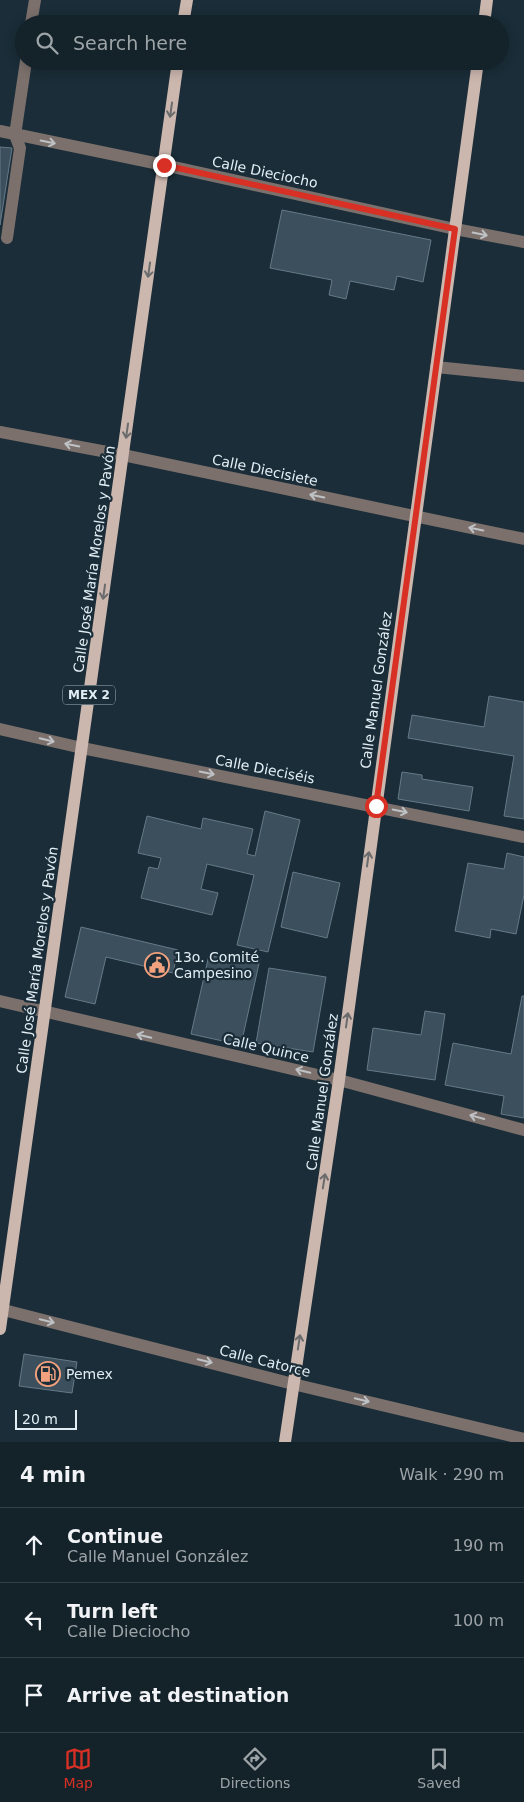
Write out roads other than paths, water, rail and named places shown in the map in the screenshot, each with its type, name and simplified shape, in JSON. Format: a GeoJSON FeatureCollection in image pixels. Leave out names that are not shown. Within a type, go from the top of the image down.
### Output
{"type":"FeatureCollection","features":[{"type":"Feature","properties":{"kind":"main road"},"geometry":{"type":"LineString","coordinates":[[184,15],[187,0]]}},
{"type":"Feature","properties":{"kind":"main road"},"geometry":{"type":"LineString","coordinates":[[485,15],[487,0]]}},
{"type":"Feature","properties":{"kind":"main road","name":"Calle José María Morelos y Pavón"},"geometry":{"type":"LineString","coordinates":[[0,1329],[1,1309],[124,455],[177,70]]}},
{"type":"Feature","properties":{"kind":"main road","name":"Calle Manuel González"},"geometry":{"type":"LineString","coordinates":[[285,1442],[339,1080],[477,70]]}},
{"type":"Feature","properties":{"kind":"street"},"geometry":{"type":"LineString","coordinates":[[32,15],[35,0]]}},
{"type":"Feature","properties":{"kind":"street"},"geometry":{"type":"LineString","coordinates":[[7,238],[20,148],[15,135],[25,70]]}},
{"type":"Feature","properties":{"kind":"street","name":"Calle Dieciocho"},"geometry":{"type":"LineString","coordinates":[[0,131],[455,229],[524,242]]}},
{"type":"Feature","properties":{"kind":"street"},"geometry":{"type":"LineString","coordinates":[[436,367],[524,376]]}},
{"type":"Feature","properties":{"kind":"street","name":"Calle Diecisiete"},"geometry":{"type":"LineString","coordinates":[[0,432],[124,455],[524,540]]}},
{"type":"Feature","properties":{"kind":"street","name":"Calle Dieciséis"},"geometry":{"type":"LineString","coordinates":[[0,729],[82,748],[524,837]]}},
{"type":"Feature","properties":{"kind":"street","name":"Calle Quince"},"geometry":{"type":"LineString","coordinates":[[0,1001],[44,1013],[339,1080],[524,1130]]}},
{"type":"Feature","properties":{"kind":"street","name":"Calle Catorce"},"geometry":{"type":"LineString","coordinates":[[1,1309],[293,1384],[524,1439]]}},
{"type":"Feature","properties":{"kind":"place","name":"13o. Comité Campesino"},"geometry":{"type":"Point","coordinates":[157,965]}},
{"type":"Feature","properties":{"kind":"place","name":"Pemex"},"geometry":{"type":"Point","coordinates":[48,1374]}}]}
